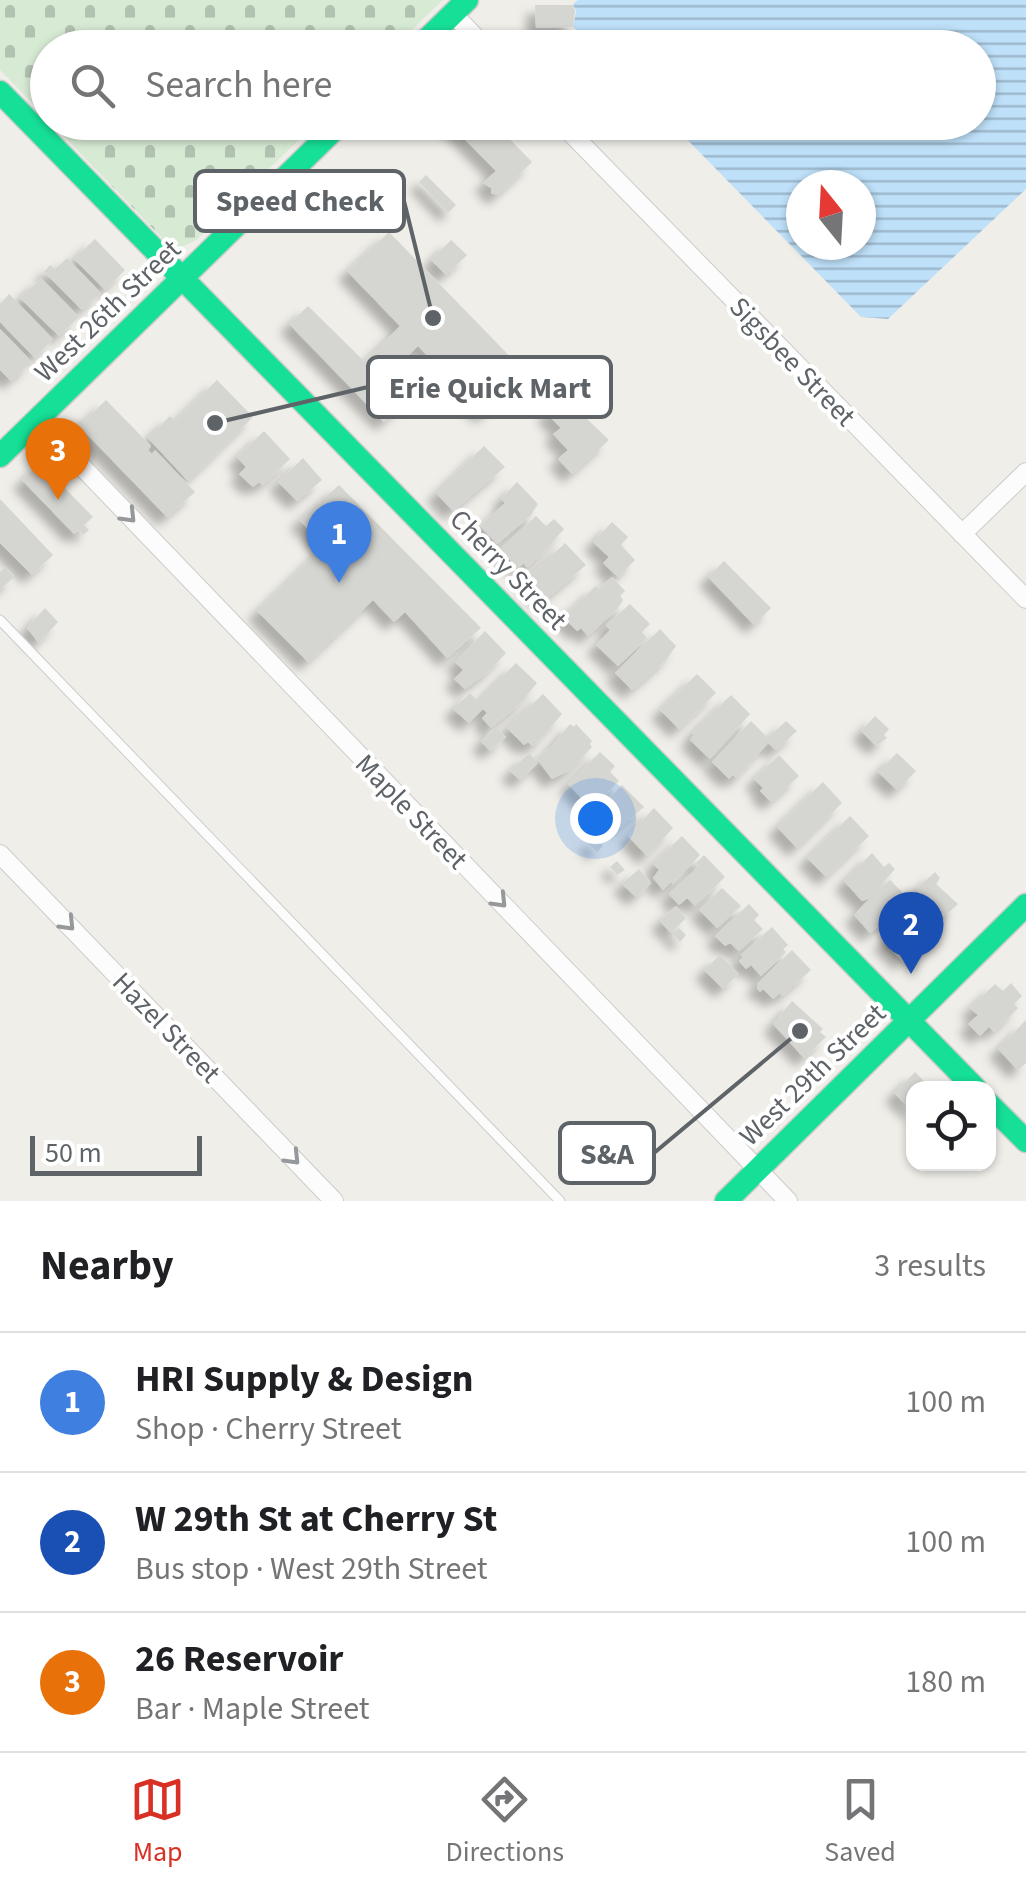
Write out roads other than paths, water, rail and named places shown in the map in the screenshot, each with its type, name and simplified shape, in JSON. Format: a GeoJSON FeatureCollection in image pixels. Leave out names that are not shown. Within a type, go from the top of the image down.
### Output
{"type":"FeatureCollection","features":[{"type":"Feature","properties":{"kind":"street"},"geometry":{"type":"LineString","coordinates":[[436,30],[460,7],[475,30]]}},
{"type":"Feature","properties":{"kind":"street","name":"Cherry Street"},"geometry":{"type":"LineString","coordinates":[[0,92],[30,123]]}},
{"type":"Feature","properties":{"kind":"street","name":"Cherry Street"},"geometry":{"type":"LineString","coordinates":[[47,140],[967,1081]]}},
{"type":"Feature","properties":{"kind":"street","name":"West 26th Street"},"geometry":{"type":"LineString","coordinates":[[0,456],[324,140]]}},
{"type":"Feature","properties":{"kind":"street","name":"Sigsbee Street"},"geometry":{"type":"LineString","coordinates":[[578,140],[1026,599]]}},
{"type":"Feature","properties":{"kind":"street","name":"Maple Street"},"geometry":{"type":"LineString","coordinates":[[37,420],[788,1201]]}},
{"type":"Feature","properties":{"kind":"street"},"geometry":{"type":"LineString","coordinates":[[962,534],[1026,472]]}},
{"type":"Feature","properties":{"kind":"street","name":"Hazel Street"},"geometry":{"type":"LineString","coordinates":[[0,854],[334,1201]]}},
{"type":"Feature","properties":{"kind":"street","name":"West 29th Street"},"geometry":{"type":"LineString","coordinates":[[726,1201],[1026,905]]}},
{"type":"Feature","properties":{"kind":"street"},"geometry":{"type":"LineString","coordinates":[[996,1111],[1026,1141]]}},
{"type":"Feature","properties":{"kind":"lane"},"geometry":{"type":"LineString","coordinates":[[0,620],[560,1201]]}},
{"type":"Feature","properties":{"kind":"water"},"geometry":{"type":"Polygon","coordinates":[[[578,0],[1026,0],[1026,189],[888,319],[861,317],[805,260],[876,260],[876,170],[786,170],[786,240],[688,140],[996,140],[996,30],[573,27],[573,4],[578,0]]]}},
{"type":"Feature","properties":{"kind":"place","name":"Speed Check"},"geometry":{"type":"Point","coordinates":[433,318]}},
{"type":"Feature","properties":{"kind":"place","name":"Erie Quick Mart"},"geometry":{"type":"Point","coordinates":[215,423]}},
{"type":"Feature","properties":{"kind":"place","name":"26 Reservoir"},"geometry":{"type":"Point","coordinates":[58,500]}},
{"type":"Feature","properties":{"kind":"place","name":"HRI Supply & Design"},"geometry":{"type":"Point","coordinates":[339,583]}},
{"type":"Feature","properties":{"kind":"place","name":"W 29th St at Cherry St"},"geometry":{"type":"Point","coordinates":[911,974]}},
{"type":"Feature","properties":{"kind":"place","name":"S&A"},"geometry":{"type":"Point","coordinates":[800,1031]}}]}
